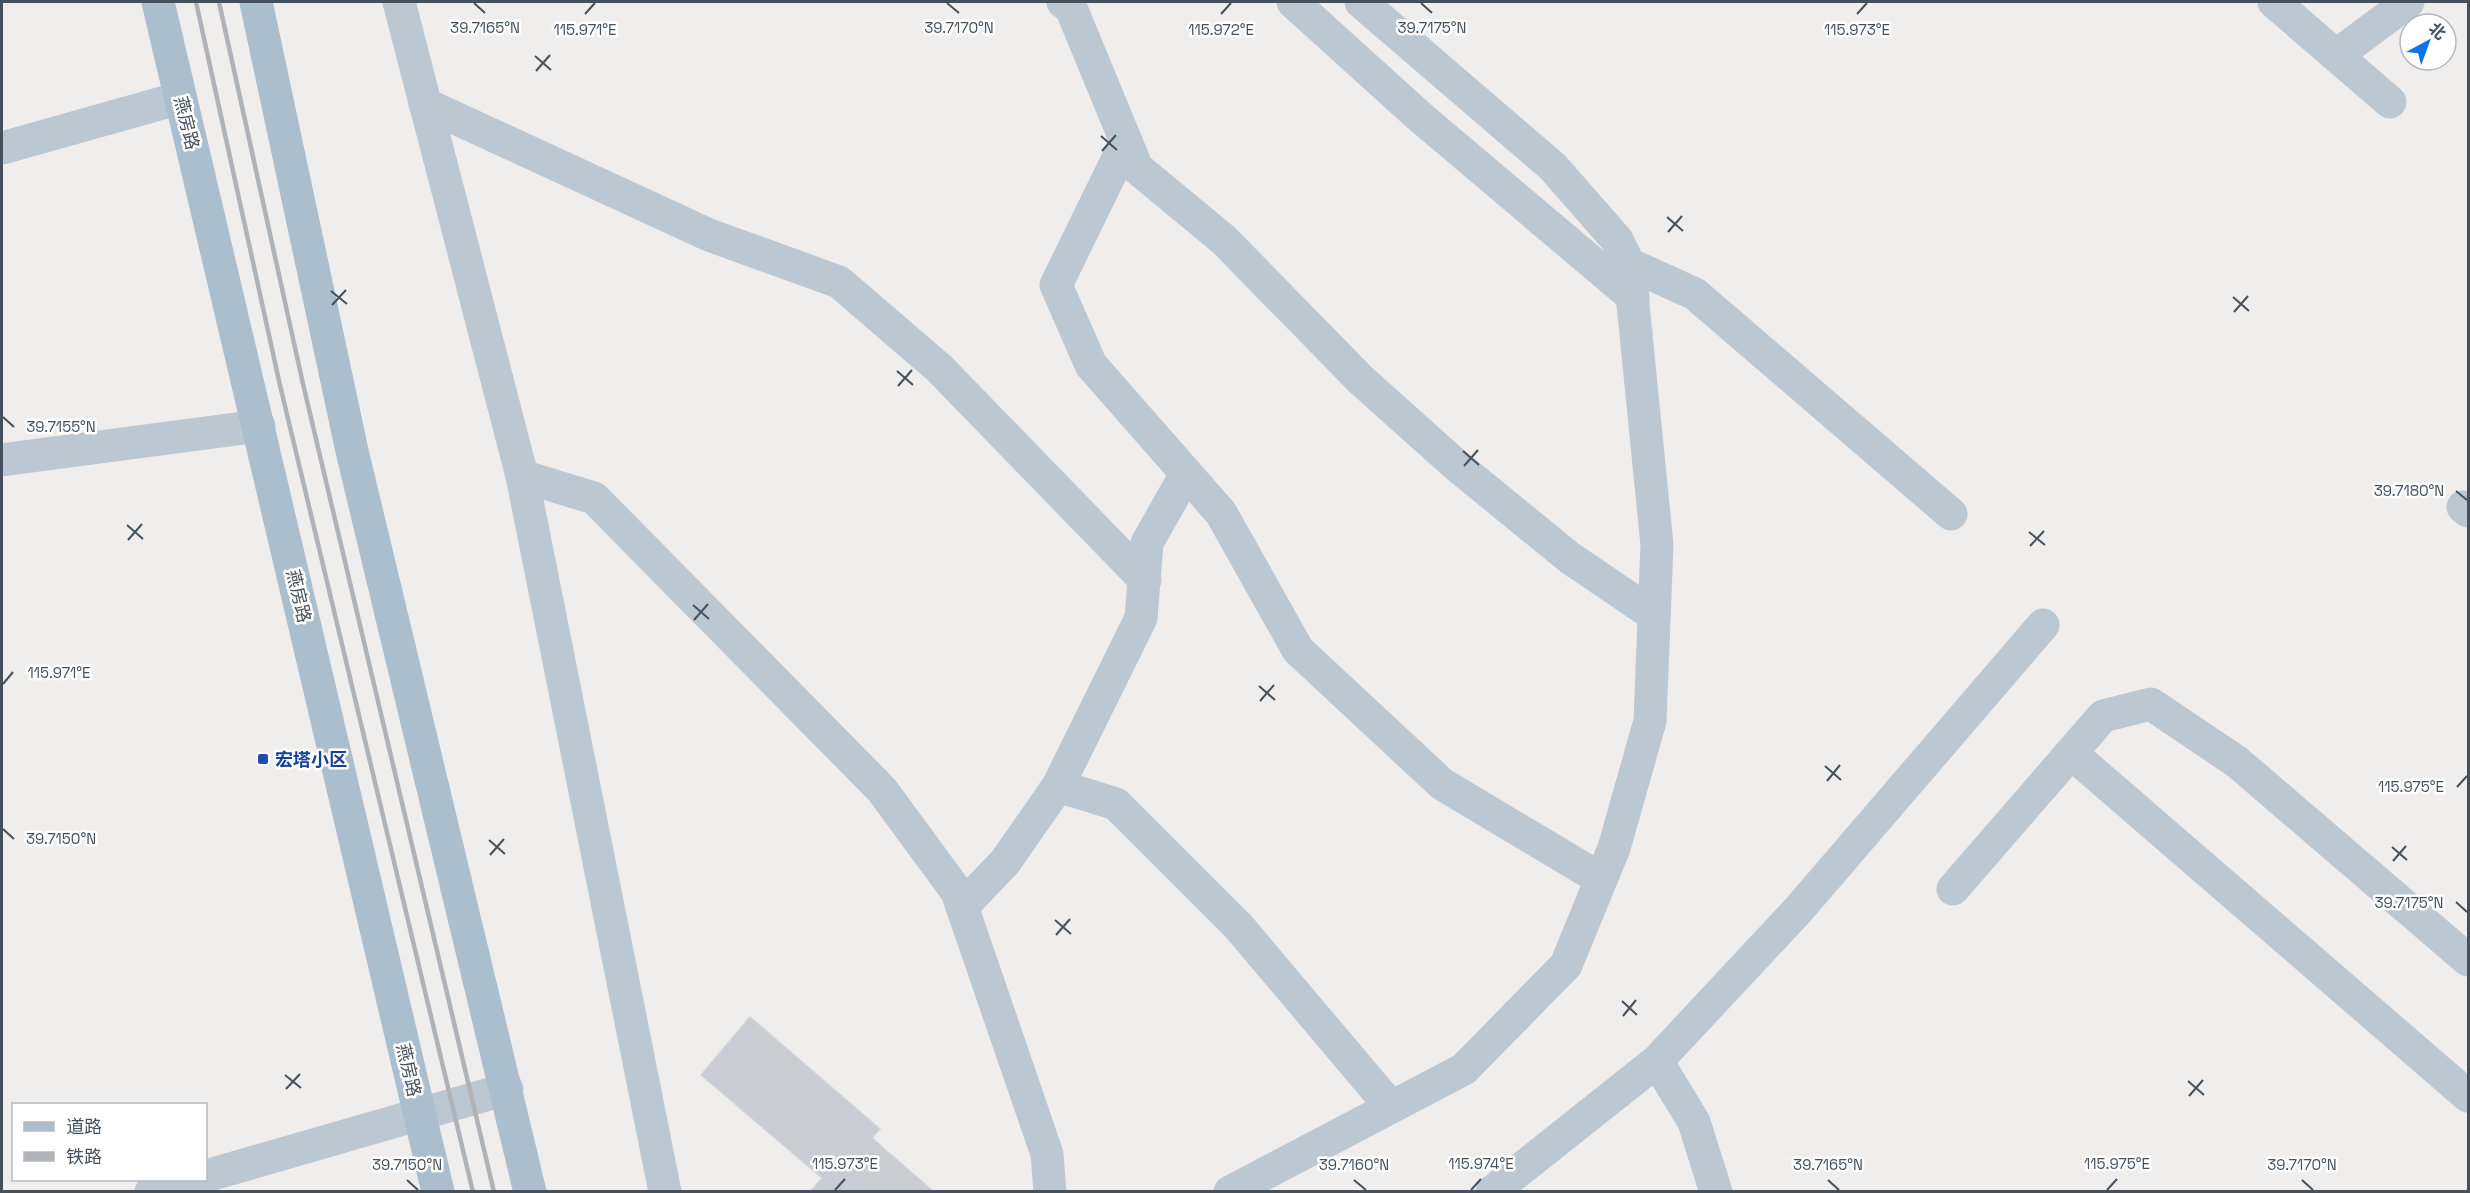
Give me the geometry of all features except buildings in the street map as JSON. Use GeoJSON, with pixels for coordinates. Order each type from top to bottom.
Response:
{"type":"FeatureCollection","features":[{"type":"Feature","properties":{"kind":"main road","name":"燕房路"},"geometry":{"type":"LineString","coordinates":[[158,2],[260,426],[438,1191]]}},
{"type":"Feature","properties":{"kind":"main road"},"geometry":{"type":"LineString","coordinates":[[256,2],[352,451],[530,1191]]}},
{"type":"Feature","properties":{"kind":"street"},"geometry":{"type":"LineString","coordinates":[[399,2],[522,476],[665,1191]]}},
{"type":"Feature","properties":{"kind":"street"},"geometry":{"type":"LineString","coordinates":[[1064,2],[1071,8],[1137,168],[1224,240],[1361,380],[1456,465],[1570,558],[1654,615]]}},
{"type":"Feature","properties":{"kind":"street"},"geometry":{"type":"LineString","coordinates":[[1293,2],[1419,116],[1633,297]]}},
{"type":"Feature","properties":{"kind":"street"},"geometry":{"type":"LineString","coordinates":[[1230,1191],[1464,1069],[1566,965],[1614,848],[1650,721],[1657,545],[1629,264],[1617,240],[1553,167],[1361,2]]}},
{"type":"Feature","properties":{"kind":"street"},"geometry":{"type":"LineString","coordinates":[[2274,2],[2390,102]]}},
{"type":"Feature","properties":{"kind":"street"},"geometry":{"type":"LineString","coordinates":[[2337,55],[2408,2]]}},
{"type":"Feature","properties":{"kind":"street"},"geometry":{"type":"LineString","coordinates":[[2,148],[180,98]]}},
{"type":"Feature","properties":{"kind":"street"},"geometry":{"type":"LineString","coordinates":[[425,104],[709,235],[839,282],[939,368],[1145,580]]}},
{"type":"Feature","properties":{"kind":"street"},"geometry":{"type":"LineString","coordinates":[[1126,142],[1056,285],[1091,365],[1221,513],[1298,650],[1442,784],[1601,879]]}},
{"type":"Feature","properties":{"kind":"street"},"geometry":{"type":"LineString","coordinates":[[1629,264],[1695,294],[1951,514]]}},
{"type":"Feature","properties":{"kind":"street"},"geometry":{"type":"LineString","coordinates":[[2,460],[260,426]]}},
{"type":"Feature","properties":{"kind":"street"},"geometry":{"type":"LineString","coordinates":[[962,907],[1005,862],[1058,786],[1142,618],[1147,543],[1186,474]]}},
{"type":"Feature","properties":{"kind":"street"},"geometry":{"type":"LineString","coordinates":[[522,476],[594,498],[882,790],[957,892],[1047,1154],[1050,1191]]}},
{"type":"Feature","properties":{"kind":"street"},"geometry":{"type":"LineString","coordinates":[[1492,1191],[1657,1061],[1799,909],[2043,625]]}},
{"type":"Feature","properties":{"kind":"street"},"geometry":{"type":"LineString","coordinates":[[1953,889],[2103,717],[2151,704],[2237,762],[2469,960]]}},
{"type":"Feature","properties":{"kind":"street"},"geometry":{"type":"LineString","coordinates":[[2071,753],[2469,1096]]}},
{"type":"Feature","properties":{"kind":"street"},"geometry":{"type":"LineString","coordinates":[[1058,786],[1116,804],[1239,927],[1391,1107]]}},
{"type":"Feature","properties":{"kind":"street"},"geometry":{"type":"LineString","coordinates":[[1657,1061],[1694,1122],[1716,1191]]}},
{"type":"Feature","properties":{"kind":"street"},"geometry":{"type":"LineString","coordinates":[[207,1176],[507,1089]]}},
{"type":"Feature","properties":{"kind":"street"},"geometry":{"type":"LineString","coordinates":[[151,1191],[186,1181]]}},
{"type":"Feature","properties":{"kind":"railway"},"geometry":{"type":"LineString","coordinates":[[196,2],[279,381],[473,1192]]}},
{"type":"Feature","properties":{"kind":"railway"},"geometry":{"type":"LineString","coordinates":[[219,2],[303,384],[494,1192]]}},
{"type":"Feature","properties":{"kind":"place","name":"宏塔小区"},"geometry":{"type":"Point","coordinates":[263,759]}}]}
